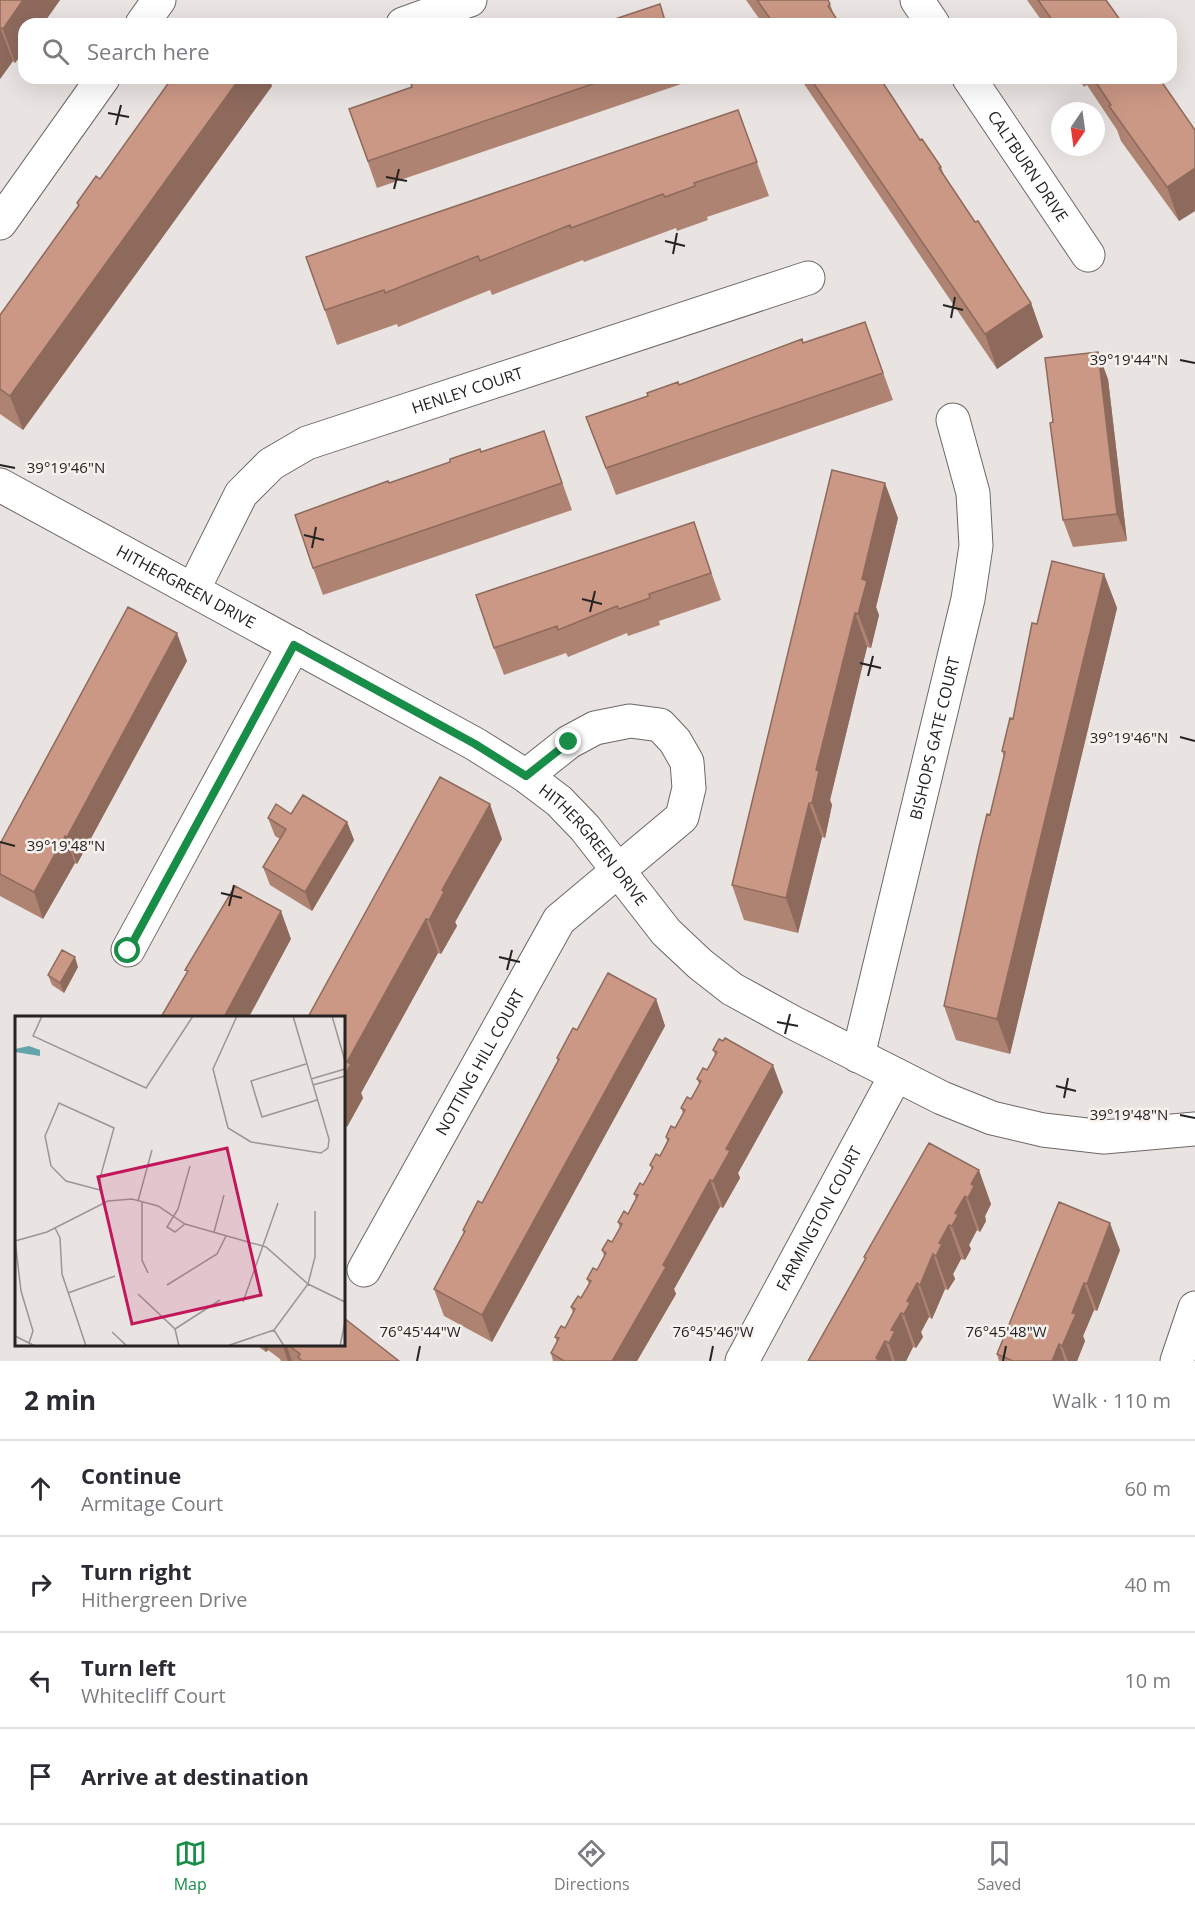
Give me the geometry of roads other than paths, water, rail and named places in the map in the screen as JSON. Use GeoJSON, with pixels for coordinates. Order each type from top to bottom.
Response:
{"type":"FeatureCollection","features":[{"type":"Feature","properties":{"kind":"street"},"geometry":{"type":"LineString","coordinates":[[146,18],[159,0]]}},
{"type":"Feature","properties":{"kind":"street"},"geometry":{"type":"LineString","coordinates":[[420,18],[470,0]]}},
{"type":"Feature","properties":{"kind":"street"},"geometry":{"type":"LineString","coordinates":[[917,0],[929,18]]}},
{"type":"Feature","properties":{"kind":"street"},"geometry":{"type":"LineString","coordinates":[[0,223],[99,84]]}},
{"type":"Feature","properties":{"kind":"street","name":"CALTBURN DRIVE"},"geometry":{"type":"LineString","coordinates":[[973,84],[1088,255]]}},
{"type":"Feature","properties":{"kind":"street","name":"HENLEY COURT"},"geometry":{"type":"LineString","coordinates":[[193,590],[241,494],[272,464],[308,443],[808,278]]}},
{"type":"Feature","properties":{"kind":"street","name":"BISHOPS GATE COURT"},"geometry":{"type":"LineString","coordinates":[[858,1056],[968,599],[975,556],[973,494],[953,420]]}},
{"type":"Feature","properties":{"kind":"street","name":"HITHERGREEN DRIVE"},"geometry":{"type":"LineString","coordinates":[[0,485],[475,744],[526,776],[559,801],[585,828],[666,932],[732,989],[942,1098],[992,1118],[1043,1130],[1104,1137],[1195,1129]]}},
{"type":"Feature","properties":{"kind":"street"},"geometry":{"type":"LineString","coordinates":[[128,951],[294,645]]}},
{"type":"Feature","properties":{"kind":"street","name":"NOTTING HILL COURT"},"geometry":{"type":"LineString","coordinates":[[364,1270],[559,920],[682,817],[689,788],[687,762],[675,741],[660,725],[630,721],[595,728],[569,742],[526,776]]}},
{"type":"Feature","properties":{"kind":"street","name":"FARMINGTON COURT"},"geometry":{"type":"LineString","coordinates":[[741,1361],[896,1075]]}},
{"type":"Feature","properties":{"kind":"street"},"geometry":{"type":"LineString","coordinates":[[1177,1361],[1195,1308]]}}]}
